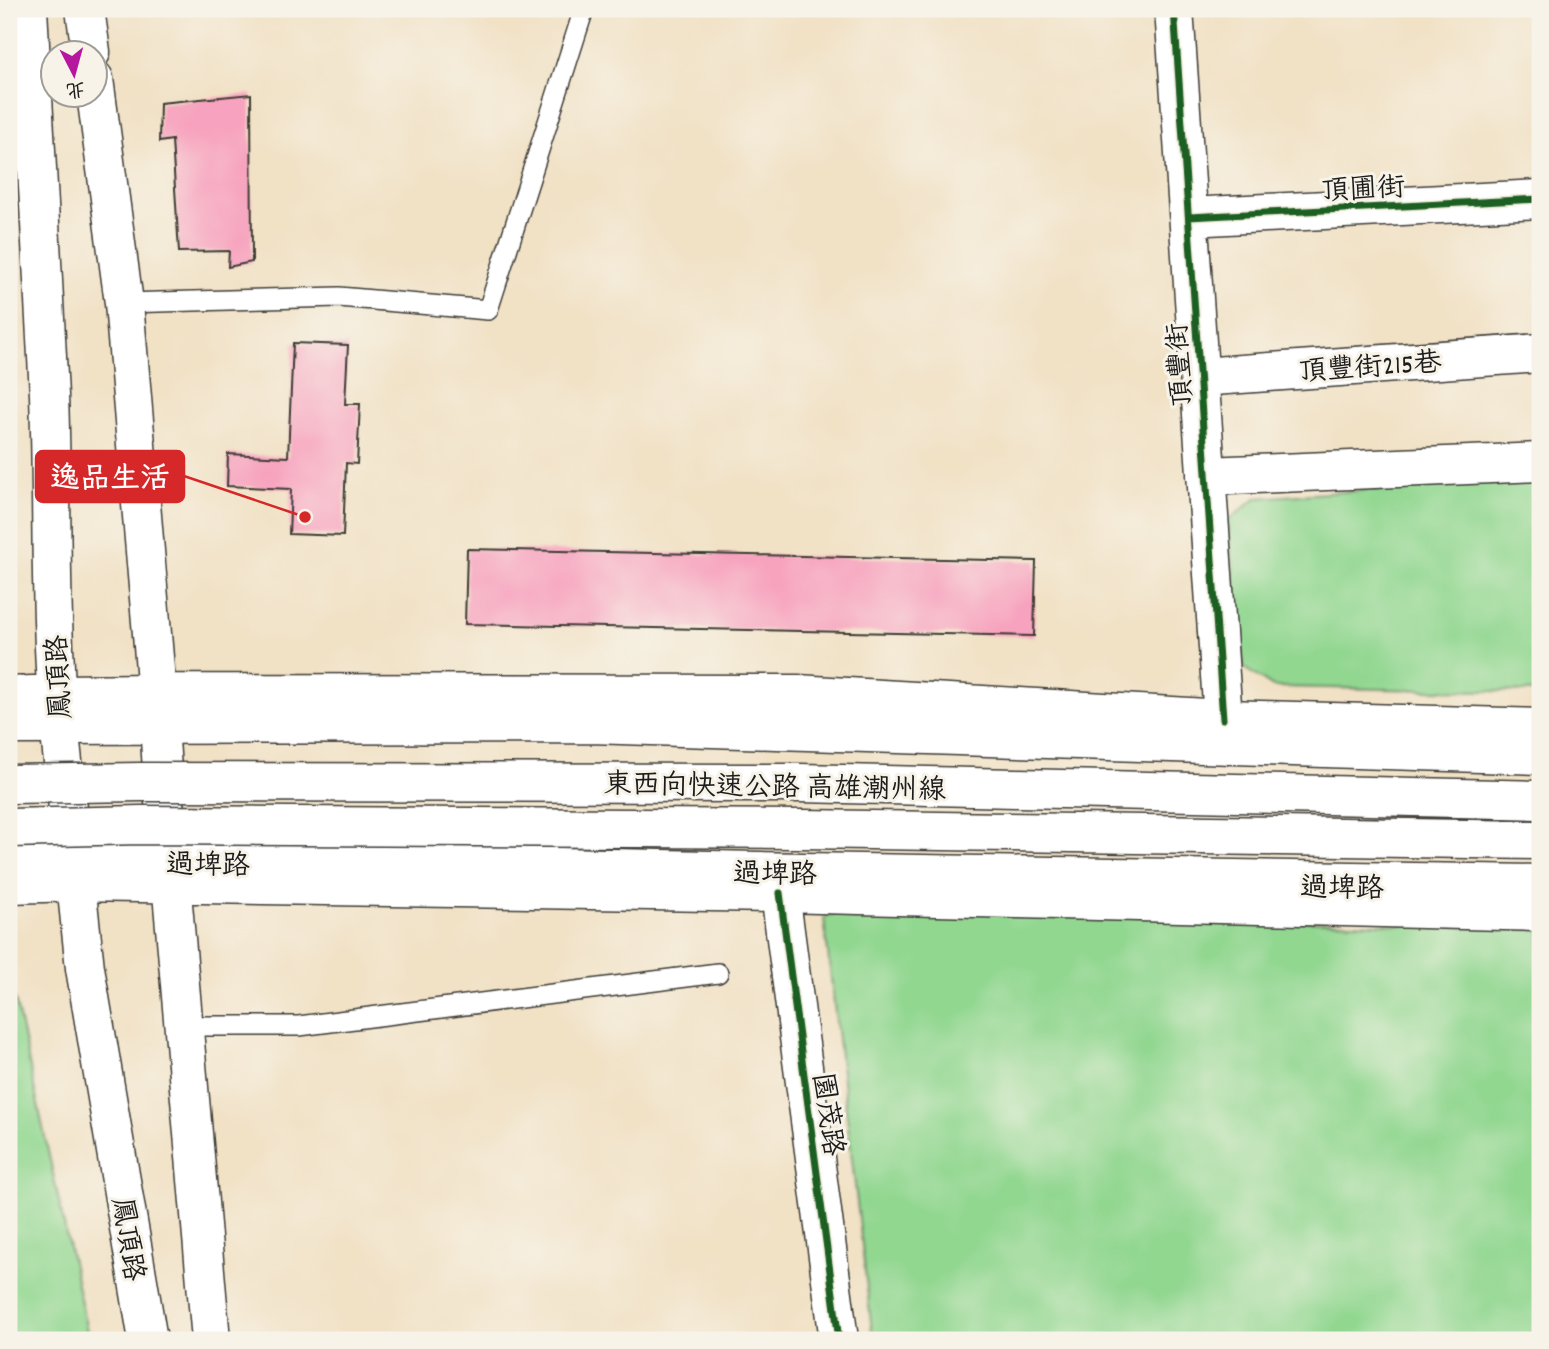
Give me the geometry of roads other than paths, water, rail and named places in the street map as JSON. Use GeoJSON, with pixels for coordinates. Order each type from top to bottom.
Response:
{"type":"FeatureCollection","features":[{"type":"Feature","properties":{"kind":"main road","name":"鳳頂路"},"geometry":{"type":"LineString","coordinates":[[28,9],[49,396],[58,709],[85,968],[148,1340]]}},
{"type":"Feature","properties":{"kind":"main road"},"geometry":{"type":"LineString","coordinates":[[85,9],[89,38]]}},
{"type":"Feature","properties":{"kind":"main road","name":"頂豐街"},"geometry":{"type":"LineString","coordinates":[[1174,9],[1223,719]]}},
{"type":"Feature","properties":{"kind":"main road"},"geometry":{"type":"LineString","coordinates":[[98,108],[124,303],[211,1340]]}},
{"type":"Feature","properties":{"kind":"main road","name":"頂圃街"},"geometry":{"type":"LineString","coordinates":[[1188,217],[1540,199]]}},
{"type":"Feature","properties":{"kind":"main road","name":"頂豐街215巷"},"geometry":{"type":"LineString","coordinates":[[1199,377],[1540,353]]}},
{"type":"Feature","properties":{"kind":"main road"},"geometry":{"type":"LineString","coordinates":[[1206,477],[1540,462]]}},
{"type":"Feature","properties":{"kind":"main road"},"geometry":{"type":"LineString","coordinates":[[9,696],[58,709],[797,694],[1223,719],[1540,728]]}},
{"type":"Feature","properties":{"kind":"main road"},"geometry":{"type":"LineString","coordinates":[[157,708],[1540,755]]}},
{"type":"Feature","properties":{"kind":"main road"},"geometry":{"type":"LineString","coordinates":[[9,725],[58,709]]}},
{"type":"Feature","properties":{"kind":"main road","name":"東西向快速公路 高雄潮州線"},"geometry":{"type":"LineString","coordinates":[[9,784],[800,783],[1540,800]]}},
{"type":"Feature","properties":{"kind":"main road","name":"東西向快速公路 高雄潮州線"},"geometry":{"type":"LineString","coordinates":[[9,828],[155,825],[802,829],[1540,840]]}},
{"type":"Feature","properties":{"kind":"main road"},"geometry":{"type":"LineString","coordinates":[[9,860],[75,871],[608,868],[1540,884]]}},
{"type":"Feature","properties":{"kind":"main road"},"geometry":{"type":"LineString","coordinates":[[9,884],[75,871]]}},
{"type":"Feature","properties":{"kind":"main road","name":"過埤路"},"geometry":{"type":"LineString","coordinates":[[171,872],[780,893],[1540,912]]}},
{"type":"Feature","properties":{"kind":"main road","name":"園茂路"},"geometry":{"type":"LineString","coordinates":[[780,893],[839,1340]]}},
{"type":"Feature","properties":{"kind":"lane"},"geometry":{"type":"LineString","coordinates":[[124,303],[339,297],[488,310],[584,9]]}},
{"type":"Feature","properties":{"kind":"lane"},"geometry":{"type":"LineString","coordinates":[[184,1026],[299,1026],[718,973]]}},
{"type":"Feature","properties":{"kind":"place","name":"逸品生活"},"geometry":{"type":"Point","coordinates":[305,517]}}]}
